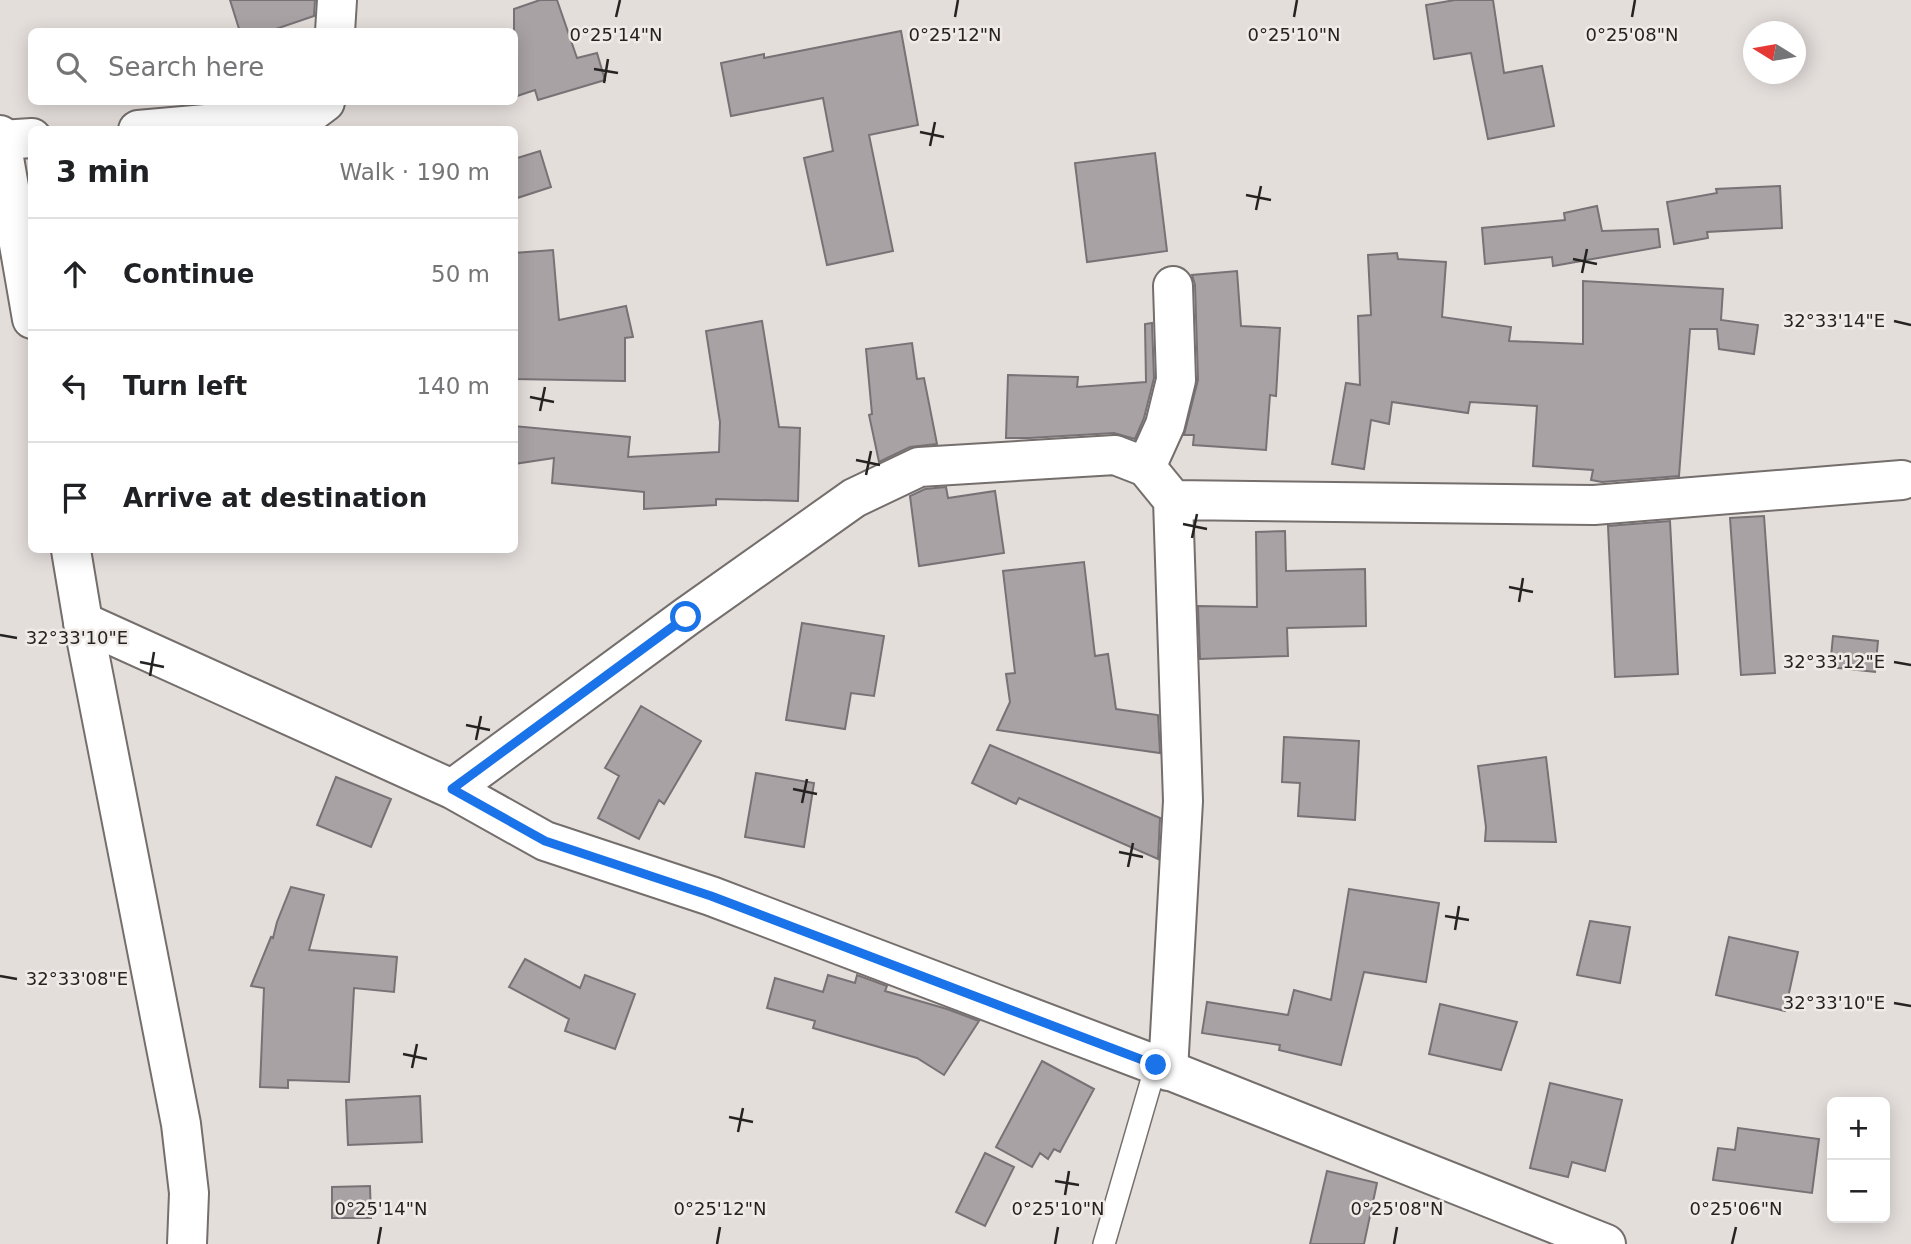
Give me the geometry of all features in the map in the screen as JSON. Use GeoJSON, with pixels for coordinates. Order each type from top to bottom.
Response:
{"type":"FeatureCollection","features":[{"type":"Feature","properties":{"kind":"street"},"geometry":{"type":"LineString","coordinates":[[335,28],[337,0]]}},
{"type":"Feature","properties":{"kind":"street"},"geometry":{"type":"LineString","coordinates":[[184,126],[302,114],[321,105]]}},
{"type":"Feature","properties":{"kind":"street"},"geometry":{"type":"LineString","coordinates":[[11,138],[28,285]]}},
{"type":"Feature","properties":{"kind":"street"},"geometry":{"type":"LineString","coordinates":[[1146,467],[1165,425],[1176,380],[1173,285]]}},
{"type":"Feature","properties":{"kind":"street"},"geometry":{"type":"LineString","coordinates":[[452,789],[686,617],[854,498],[919,467],[1115,455],[1146,467],[1173,500],[1183,801],[1162,1068]]}},
{"type":"Feature","properties":{"kind":"street"},"geometry":{"type":"LineString","coordinates":[[1173,500],[1594,505],[1902,480]]}},
{"type":"Feature","properties":{"kind":"street"},"geometry":{"type":"LineString","coordinates":[[72,553],[181,1124],[189,1194],[187,1244]]}},
{"type":"Feature","properties":{"kind":"street"},"geometry":{"type":"LineString","coordinates":[[83,622],[452,789],[545,841],[711,896],[1162,1068],[1606,1244]]}},
{"type":"Feature","properties":{"kind":"lane"},"geometry":{"type":"LineString","coordinates":[[1104,1244],[1162,1068]]}},
{"type":"Feature","properties":{"kind":"building"},"geometry":{"type":"Polygon","coordinates":[[[230,0],[315,0],[314,16],[279,28],[239,28],[230,0]]]}},
{"type":"Feature","properties":{"kind":"building"},"geometry":{"type":"Polygon","coordinates":[[[540,0],[557,0],[577,58],[597,53],[605,80],[538,100],[535,90],[518,96],[518,28],[514,28],[514,9],[540,0]]]}},
{"type":"Feature","properties":{"kind":"building"},"geometry":{"type":"Polygon","coordinates":[[[1455,0],[1493,0],[1504,73],[1542,66],[1554,126],[1488,139],[1471,53],[1434,59],[1426,5],[1455,0]]]}},
{"type":"Feature","properties":{"kind":"building"},"geometry":{"type":"Polygon","coordinates":[[[901,31],[918,125],[869,135],[893,251],[827,265],[804,158],[833,151],[823,98],[731,116],[721,63],[764,54],[764,58],[901,31]]]}},
{"type":"Feature","properties":{"kind":"building"},"geometry":{"type":"Polygon","coordinates":[[[540,151],[551,187],[518,198],[518,158],[540,151]]]}},
{"type":"Feature","properties":{"kind":"building"},"geometry":{"type":"Polygon","coordinates":[[[1155,153],[1167,251],[1087,262],[1075,163],[1155,153]]]}},
{"type":"Feature","properties":{"kind":"building"},"geometry":{"type":"Polygon","coordinates":[[[1780,186],[1782,228],[1707,232],[1708,238],[1674,244],[1667,202],[1717,193],[1716,189],[1780,186]]]}},
{"type":"Feature","properties":{"kind":"building"},"geometry":{"type":"Polygon","coordinates":[[[1597,206],[1602,231],[1658,229],[1660,247],[1553,266],[1552,257],[1485,264],[1482,228],[1565,220],[1564,213],[1597,206]]]}},
{"type":"Feature","properties":{"kind":"building"},"geometry":{"type":"Polygon","coordinates":[[[553,250],[559,320],[626,306],[633,337],[625,338],[625,381],[518,379],[518,253],[553,250]]]}},
{"type":"Feature","properties":{"kind":"building"},"geometry":{"type":"Polygon","coordinates":[[[1397,253],[1398,259],[1446,262],[1442,317],[1511,327],[1509,341],[1583,344],[1583,281],[1723,289],[1721,320],[1758,325],[1754,354],[1719,349],[1717,329],[1690,329],[1679,476],[1602,482],[1591,480],[1593,470],[1533,466],[1537,406],[1470,402],[1468,413],[1392,402],[1389,424],[1371,420],[1364,469],[1332,464],[1346,383],[1360,385],[1358,316],[1371,315],[1368,255],[1397,253]]]}},
{"type":"Feature","properties":{"kind":"building"},"geometry":{"type":"Polygon","coordinates":[[[1237,271],[1241,326],[1280,328],[1276,396],[1270,395],[1266,450],[1193,445],[1194,435],[1184,435],[1198,380],[1195,285],[1192,275],[1237,271]]]}},
{"type":"Feature","properties":{"kind":"building"},"geometry":{"type":"Polygon","coordinates":[[[762,321],[779,427],[800,428],[798,501],[716,499],[716,505],[644,509],[644,492],[552,483],[554,458],[518,463],[518,426],[630,437],[628,457],[719,452],[720,422],[706,331],[762,321]]]}},
{"type":"Feature","properties":{"kind":"building"},"geometry":{"type":"Polygon","coordinates":[[[1152,323],[1154,378],[1144,418],[1135,439],[1114,433],[1006,438],[1008,375],[1078,377],[1077,387],[1146,382],[1145,324],[1152,323]]]}},
{"type":"Feature","properties":{"kind":"building"},"geometry":{"type":"Polygon","coordinates":[[[912,343],[917,379],[924,378],[937,444],[910,447],[879,462],[869,415],[872,414],[866,349],[912,343]]]}},
{"type":"Feature","properties":{"kind":"building"},"geometry":{"type":"Polygon","coordinates":[[[946,487],[948,498],[995,491],[1004,553],[919,566],[910,496],[925,489],[946,487]]]}},
{"type":"Feature","properties":{"kind":"building"},"geometry":{"type":"Polygon","coordinates":[[[1764,516],[1775,673],[1741,675],[1730,518],[1764,516]]]}},
{"type":"Feature","properties":{"kind":"building"},"geometry":{"type":"Polygon","coordinates":[[[1670,521],[1678,674],[1615,677],[1608,526],[1670,521]]]}},
{"type":"Feature","properties":{"kind":"building"},"geometry":{"type":"Polygon","coordinates":[[[1285,531],[1286,571],[1365,569],[1366,626],[1287,628],[1288,656],[1200,659],[1198,606],[1257,607],[1256,532],[1285,531]]]}},
{"type":"Feature","properties":{"kind":"building"},"geometry":{"type":"Polygon","coordinates":[[[1084,562],[1095,656],[1108,654],[1116,709],[1158,715],[1160,753],[997,730],[1010,702],[1006,674],[1015,673],[1003,571],[1084,562]]]}},
{"type":"Feature","properties":{"kind":"building"},"geometry":{"type":"Polygon","coordinates":[[[802,623],[884,636],[874,696],[851,693],[845,729],[786,720],[802,623]]]}},
{"type":"Feature","properties":{"kind":"building"},"geometry":{"type":"Polygon","coordinates":[[[1833,636],[1878,641],[1875,672],[1830,667],[1833,636]]]}},
{"type":"Feature","properties":{"kind":"building"},"geometry":{"type":"Polygon","coordinates":[[[641,706],[701,741],[664,804],[659,800],[639,839],[598,818],[619,776],[605,768],[641,706]]]}},
{"type":"Feature","properties":{"kind":"building"},"geometry":{"type":"Polygon","coordinates":[[[1284,737],[1359,741],[1355,820],[1298,816],[1300,783],[1282,782],[1284,737]]]}},
{"type":"Feature","properties":{"kind":"building"},"geometry":{"type":"Polygon","coordinates":[[[990,745],[1160,818],[1158,859],[1019,798],[1016,804],[972,783],[990,745]]]}},
{"type":"Feature","properties":{"kind":"building"},"geometry":{"type":"Polygon","coordinates":[[[1546,757],[1556,842],[1485,841],[1486,827],[1478,766],[1546,757]]]}},
{"type":"Feature","properties":{"kind":"building"},"geometry":{"type":"Polygon","coordinates":[[[756,773],[814,783],[804,847],[745,837],[756,773]]]}},
{"type":"Feature","properties":{"kind":"building"},"geometry":{"type":"Polygon","coordinates":[[[336,777],[391,799],[371,847],[317,825],[336,777]]]}},
{"type":"Feature","properties":{"kind":"building"},"geometry":{"type":"Polygon","coordinates":[[[291,887],[324,895],[309,950],[397,957],[394,992],[354,988],[349,1082],[288,1080],[288,1088],[260,1087],[264,988],[251,986],[271,937],[273,938],[291,887]]]}},
{"type":"Feature","properties":{"kind":"building"},"geometry":{"type":"Polygon","coordinates":[[[1349,889],[1439,903],[1426,982],[1364,972],[1341,1065],[1279,1050],[1280,1045],[1202,1033],[1207,1002],[1288,1015],[1294,990],[1331,1000],[1349,889]]]}},
{"type":"Feature","properties":{"kind":"building"},"geometry":{"type":"Polygon","coordinates":[[[1590,921],[1630,927],[1620,983],[1577,975],[1590,921]]]}},
{"type":"Feature","properties":{"kind":"building"},"geometry":{"type":"Polygon","coordinates":[[[1729,937],[1798,952],[1785,1011],[1716,995],[1729,937]]]}},
{"type":"Feature","properties":{"kind":"building"},"geometry":{"type":"Polygon","coordinates":[[[525,959],[580,988],[585,975],[635,994],[615,1049],[565,1031],[569,1019],[509,987],[525,959]]]}},
{"type":"Feature","properties":{"kind":"building"},"geometry":{"type":"Polygon","coordinates":[[[828,975],[855,983],[857,975],[887,986],[885,991],[979,1021],[944,1075],[917,1058],[813,1028],[815,1021],[767,1008],[775,978],[823,992],[828,975]]]}},
{"type":"Feature","properties":{"kind":"building"},"geometry":{"type":"Polygon","coordinates":[[[1440,1004],[1517,1022],[1501,1070],[1429,1054],[1440,1004]]]}},
{"type":"Feature","properties":{"kind":"building"},"geometry":{"type":"Polygon","coordinates":[[[1042,1061],[1094,1089],[1060,1152],[1054,1149],[1048,1159],[1040,1153],[1032,1167],[996,1147],[1042,1061]]]}},
{"type":"Feature","properties":{"kind":"building"},"geometry":{"type":"Polygon","coordinates":[[[1550,1083],[1622,1100],[1605,1171],[1572,1162],[1568,1177],[1530,1168],[1550,1083]]]}},
{"type":"Feature","properties":{"kind":"building"},"geometry":{"type":"Polygon","coordinates":[[[420,1096],[422,1142],[348,1145],[346,1100],[420,1096]]]}},
{"type":"Feature","properties":{"kind":"building"},"geometry":{"type":"Polygon","coordinates":[[[1738,1128],[1819,1139],[1812,1193],[1713,1180],[1718,1148],[1735,1150],[1738,1128]]]}},
{"type":"Feature","properties":{"kind":"building"},"geometry":{"type":"Polygon","coordinates":[[[985,1153],[1014,1167],[985,1226],[956,1212],[985,1153]]]}},
{"type":"Feature","properties":{"kind":"building"},"geometry":{"type":"Polygon","coordinates":[[[1327,1171],[1377,1183],[1364,1244],[1310,1244],[1327,1171]]]}},
{"type":"Feature","properties":{"kind":"building"},"geometry":{"type":"Polygon","coordinates":[[[370,1186],[371,1218],[332,1218],[332,1187],[370,1186]]]}},
{"type":"Feature","properties":{"kind":"route"},"geometry":{"type":"LineString","coordinates":[[686,617],[452,789],[545,841],[711,896],[1156,1065]]}}]}
